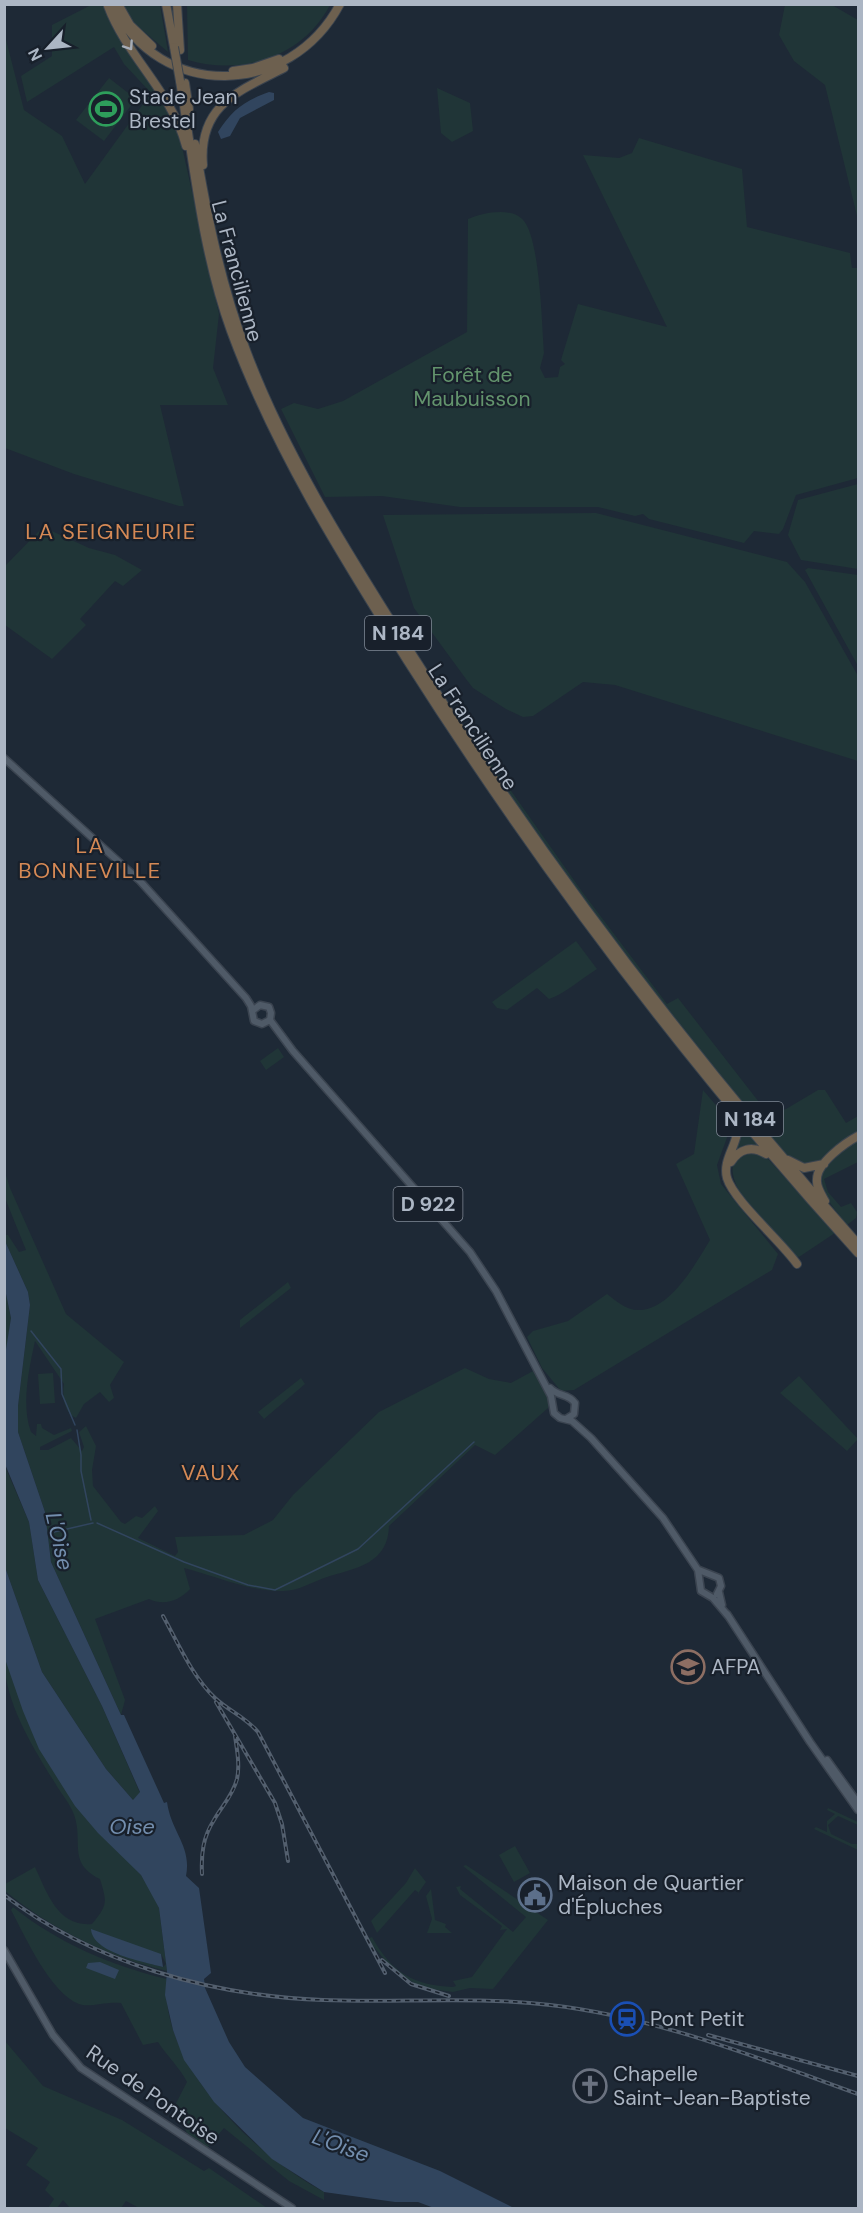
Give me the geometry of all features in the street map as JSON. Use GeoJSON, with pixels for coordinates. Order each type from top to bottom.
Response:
{"type":"FeatureCollection","features":[{"type":"Feature","properties":{"kind":"highway"},"geometry":{"type":"LineString","coordinates":[[107,4],[126,41],[170,105],[194,168]]}},
{"type":"Feature","properties":{"kind":"highway"},"geometry":{"type":"LineString","coordinates":[[112,4],[131,34],[157,57],[193,73],[228,77],[264,71],[293,57],[320,34],[342,4]]}},
{"type":"Feature","properties":{"kind":"highway"},"geometry":{"type":"LineString","coordinates":[[118,4],[137,33],[161,53],[196,68],[231,72],[260,66],[289,54],[316,31],[335,4]]}},
{"type":"Feature","properties":{"kind":"highway","name":"La Francilienne"},"geometry":{"type":"LineString","coordinates":[[165,4],[176,46],[208,251],[234,338],[268,420],[322,518],[380,616],[506,811],[604,947],[724,1099],[789,1177],[858,1253]]}},
{"type":"Feature","properties":{"kind":"highway","name":"La Francilienne"},"geometry":{"type":"LineString","coordinates":[[176,46],[177,4]]}},
{"type":"Feature","properties":{"kind":"highway"},"geometry":{"type":"LineString","coordinates":[[205,196],[203,143],[216,112],[236,92],[284,68],[304,54],[328,29],[342,4]]}},
{"type":"Feature","properties":{"kind":"highway","name":"La Francilienne"},"geometry":{"type":"LineString","coordinates":[[182,82],[213,242],[231,309],[264,395],[302,470],[372,590],[483,765],[580,903],[690,1046],[858,1244]]}},
{"type":"Feature","properties":{"kind":"highway"},"geometry":{"type":"LineString","coordinates":[[724,1099],[738,1129],[726,1171],[734,1190],[797,1264]]}},
{"type":"Feature","properties":{"kind":"highway"},"geometry":{"type":"LineString","coordinates":[[838,1221],[817,1184],[818,1172],[825,1163],[858,1136]]}},
{"type":"Feature","properties":{"kind":"highway"},"geometry":{"type":"LineString","coordinates":[[734,1190],[729,1166],[738,1153],[746,1149],[764,1152],[789,1177]]}},
{"type":"Feature","properties":{"kind":"highway"},"geometry":{"type":"LineString","coordinates":[[777,1151],[801,1167],[812,1168],[825,1163]]}},
{"type":"Feature","properties":{"kind":"main road"},"geometry":{"type":"LineString","coordinates":[[4,756],[157,898],[255,1008],[254,1020],[267,1022],[271,1013],[268,1007],[255,1008]]}},
{"type":"Feature","properties":{"kind":"main road","name":"D 922"},"geometry":{"type":"LineString","coordinates":[[267,1022],[470,1252],[496,1292],[554,1403]]}},
{"type":"Feature","properties":{"kind":"main road","name":"D 922"},"geometry":{"type":"LineString","coordinates":[[538,1373],[555,1394],[562,1396]]}},
{"type":"Feature","properties":{"kind":"main road"},"geometry":{"type":"LineString","coordinates":[[591,1438],[574,1413],[573,1401],[562,1396],[554,1403],[556,1415],[573,1422],[591,1438],[663,1518],[698,1570],[701,1590],[711,1596],[729,1617]]}},
{"type":"Feature","properties":{"kind":"main road"},"geometry":{"type":"LineString","coordinates":[[566,1419],[574,1413]]}},
{"type":"Feature","properties":{"kind":"main road"},"geometry":{"type":"LineString","coordinates":[[698,1570],[715,1575],[720,1579],[722,1586],[719,1592],[720,1600],[729,1617],[858,1810]]}},
{"type":"Feature","properties":{"kind":"main road"},"geometry":{"type":"LineString","coordinates":[[701,1579],[707,1574]]}},
{"type":"Feature","properties":{"kind":"main road"},"geometry":{"type":"LineString","coordinates":[[711,1596],[719,1592]]}},
{"type":"Feature","properties":{"kind":"main road"},"geometry":{"type":"LineString","coordinates":[[801,1726],[858,1803]]}},
{"type":"Feature","properties":{"kind":"main road","name":"Rue de Pontoise"},"geometry":{"type":"LineString","coordinates":[[4,1950],[53,2035],[81,2068],[292,2208]]}},
{"type":"Feature","properties":{"kind":"green space"},"geometry":{"type":"Polygon","coordinates":[[[91,5],[104,5],[115,32],[159,92],[179,133],[219,314],[213,368],[228,405],[160,405],[184,506],[74,474],[5,448],[4,32],[24,110],[62,136],[85,184],[151,93],[124,64],[114,47],[27,102],[21,76],[52,56],[52,25],[91,5]]]}},
{"type":"Feature","properties":{"kind":"green space"},"geometry":{"type":"Polygon","coordinates":[[[123,5],[160,5],[168,52],[135,24],[123,5]]]}},
{"type":"Feature","properties":{"kind":"green space"},"geometry":{"type":"Polygon","coordinates":[[[187,5],[330,5],[304,38],[287,49],[269,58],[229,65],[188,60],[187,5]]]}},
{"type":"Feature","properties":{"kind":"green space"},"geometry":{"type":"Polygon","coordinates":[[[785,5],[832,5],[858,20],[858,220],[825,85],[794,61],[779,35],[785,5]]]}},
{"type":"Feature","properties":{"kind":"green space","name":"Stade Jean Brestel"},"geometry":{"type":"Polygon","coordinates":[[[109,78],[136,99],[104,141],[76,120],[109,78]]]}},
{"type":"Feature","properties":{"kind":"green space"},"geometry":{"type":"Polygon","coordinates":[[[437,88],[470,103],[473,131],[452,142],[441,133],[437,88]]]}},
{"type":"Feature","properties":{"kind":"green space","name":"Forêt de Maubuisson"},"geometry":{"type":"Polygon","coordinates":[[[639,138],[742,169],[747,227],[850,253],[852,268],[858,268],[858,478],[796,495],[779,534],[754,531],[744,543],[649,519],[643,514],[635,516],[598,507],[460,507],[382,496],[325,497],[281,409],[294,403],[318,409],[343,401],[467,332],[468,219],[489,213],[505,212],[519,216],[529,231],[537,264],[544,353],[540,368],[545,378],[558,377],[560,367],[565,364],[561,360],[578,304],[667,327],[583,155],[619,158],[632,153],[639,138]]]}},
{"type":"Feature","properties":{"kind":"green space"},"geometry":{"type":"Polygon","coordinates":[[[858,484],[858,569],[801,560],[788,535],[798,500],[858,484]]]}},
{"type":"Feature","properties":{"kind":"green space"},"geometry":{"type":"Polygon","coordinates":[[[596,513],[787,562],[805,582],[858,676],[858,761],[615,685],[583,682],[533,716],[523,717],[506,709],[473,688],[414,608],[383,515],[596,513]]]}},
{"type":"Feature","properties":{"kind":"green space"},"geometry":{"type":"Polygon","coordinates":[[[43,527],[89,548],[115,555],[142,570],[123,586],[115,581],[80,619],[86,625],[52,659],[5,625],[5,566],[43,527]]]}},
{"type":"Feature","properties":{"kind":"green space"},"geometry":{"type":"Polygon","coordinates":[[[808,568],[858,575],[858,666],[805,570],[808,568]]]}},
{"type":"Feature","properties":{"kind":"green space"},"geometry":{"type":"Polygon","coordinates":[[[469,731],[583,893],[667,1004],[678,998],[766,1111],[773,1113],[786,1109],[818,1090],[825,1090],[846,1123],[858,1116],[858,1134],[833,1155],[815,1164],[806,1165],[796,1162],[786,1155],[710,1066],[614,944],[466,733],[469,731]]]}},
{"type":"Feature","properties":{"kind":"green space"},"geometry":{"type":"Polygon","coordinates":[[[576,941],[597,969],[567,990],[549,999],[537,988],[507,1010],[497,1008],[492,1002],[576,941]]]}},
{"type":"Feature","properties":{"kind":"green space"},"geometry":{"type":"Polygon","coordinates":[[[278,1048],[284,1057],[266,1070],[260,1061],[278,1048]]]}},
{"type":"Feature","properties":{"kind":"green space"},"geometry":{"type":"Polygon","coordinates":[[[703,1090],[732,1124],[717,1165],[721,1184],[778,1254],[772,1270],[574,1390],[561,1391],[542,1368],[527,1337],[533,1331],[568,1321],[607,1294],[631,1309],[651,1308],[662,1302],[681,1283],[710,1240],[676,1164],[694,1154],[703,1090]]]}},
{"type":"Feature","properties":{"kind":"green space"},"geometry":{"type":"Polygon","coordinates":[[[740,1123],[761,1147],[734,1155],[740,1123]]]}},
{"type":"Feature","properties":{"kind":"green space"},"geometry":{"type":"Polygon","coordinates":[[[858,1139],[858,1162],[824,1179],[828,1192],[841,1207],[851,1203],[857,1212],[856,1218],[847,1225],[827,1198],[820,1178],[830,1160],[858,1139]]]}},
{"type":"Feature","properties":{"kind":"green space"},"geometry":{"type":"Polygon","coordinates":[[[748,1151],[762,1154],[768,1159],[835,1233],[799,1257],[792,1254],[754,1212],[737,1187],[733,1175],[733,1164],[748,1151]]]}},
{"type":"Feature","properties":{"kind":"green space"},"geometry":{"type":"Polygon","coordinates":[[[4,1169],[10,1188],[66,1314],[124,1362],[110,1385],[114,1398],[109,1402],[100,1392],[84,1404],[76,1418],[72,1416],[65,1404],[64,1384],[35,1341],[26,1399],[31,1432],[36,1436],[37,1424],[41,1424],[42,1428],[54,1435],[71,1428],[72,1431],[40,1447],[40,1450],[48,1450],[71,1438],[82,1451],[84,1447],[79,1432],[86,1426],[96,1446],[92,1470],[93,1486],[125,1524],[136,1516],[142,1518],[155,1506],[158,1511],[138,1538],[175,1556],[178,1552],[175,1537],[244,1535],[273,1520],[293,1495],[379,1412],[465,1368],[489,1379],[511,1383],[533,1371],[549,1398],[548,1408],[495,1455],[475,1445],[389,1526],[383,1549],[377,1556],[359,1567],[289,1591],[259,1589],[184,1568],[190,1589],[181,1597],[166,1602],[149,1599],[95,1619],[125,1700],[121,1715],[51,1562],[45,1512],[18,1432],[18,1406],[30,1305],[28,1292],[5,1241],[5,1235],[8,1235],[19,1252],[26,1250],[5,1198],[4,1169]]]}},
{"type":"Feature","properties":{"kind":"green space"},"geometry":{"type":"Polygon","coordinates":[[[288,1282],[291,1288],[240,1328],[240,1320],[288,1282]]]}},
{"type":"Feature","properties":{"kind":"green space"},"geometry":{"type":"Polygon","coordinates":[[[5,1289],[11,1318],[5,1362],[5,1289]]]}},
{"type":"Feature","properties":{"kind":"green space"},"geometry":{"type":"Polygon","coordinates":[[[53,1373],[55,1403],[40,1404],[38,1374],[53,1373]]]}},
{"type":"Feature","properties":{"kind":"green space"},"geometry":{"type":"Polygon","coordinates":[[[799,1376],[858,1439],[847,1451],[780,1393],[799,1376]]]}},
{"type":"Feature","properties":{"kind":"green space"},"geometry":{"type":"Polygon","coordinates":[[[301,1378],[305,1384],[264,1419],[258,1412],[301,1378]]]}},
{"type":"Feature","properties":{"kind":"green space"},"geometry":{"type":"Polygon","coordinates":[[[4,1464],[29,1522],[38,1580],[102,1706],[140,1793],[133,1800],[106,1769],[42,1672],[5,1567],[4,1464]]]}},
{"type":"Feature","properties":{"kind":"green space"},"geometry":{"type":"Polygon","coordinates":[[[4,1659],[113,1845],[141,1875],[151,1891],[159,1908],[167,1971],[102,1950],[42,1918],[5,1891],[5,1884],[35,1867],[49,1897],[62,1914],[70,1920],[92,1924],[105,1903],[100,1879],[89,1872],[79,1857],[76,1821],[72,1810],[21,1724],[9,1692],[4,1659]],[[114,1953],[163,1967],[166,1964],[161,1954],[114,1953]]]}},
{"type":"Feature","properties":{"kind":"green space"},"geometry":{"type":"Polygon","coordinates":[[[828,1808],[858,1822],[858,1825],[838,1816],[828,1825],[831,1834],[852,1844],[858,1844],[858,1850],[814,1829],[816,1827],[827,1832],[827,1821],[835,1814],[827,1810],[828,1808]]]}},
{"type":"Feature","properties":{"kind":"green space"},"geometry":{"type":"Polygon","coordinates":[[[515,1846],[530,1873],[514,1882],[499,1855],[515,1846]]]}},
{"type":"Feature","properties":{"kind":"green space"},"geometry":{"type":"Polygon","coordinates":[[[466,1865],[548,1920],[493,1989],[470,1988],[453,1992],[423,1988],[395,1972],[367,1939],[372,1937],[387,1960],[405,1975],[426,1983],[453,1987],[456,1986],[453,1981],[472,1977],[507,1929],[500,1930],[502,1926],[460,1895],[456,1887],[461,1886],[460,1889],[513,1932],[526,1917],[463,1866],[466,1865]]]}},
{"type":"Feature","properties":{"kind":"green space"},"geometry":{"type":"Polygon","coordinates":[[[415,1868],[426,1882],[419,1893],[415,1890],[377,1933],[371,1921],[406,1883],[415,1868]]]}},
{"type":"Feature","properties":{"kind":"green space"},"geometry":{"type":"Polygon","coordinates":[[[431,1889],[435,1920],[446,1924],[445,1927],[452,1933],[427,1933],[432,1919],[426,1896],[431,1889]]]}},
{"type":"Feature","properties":{"kind":"green space"},"geometry":{"type":"Polygon","coordinates":[[[13,1907],[48,1932],[86,1952],[146,1974],[167,1979],[168,2011],[178,2043],[195,2074],[216,2104],[269,2155],[324,2192],[324,2200],[289,2181],[224,2128],[207,2148],[187,2133],[174,2107],[187,2082],[158,2042],[143,2045],[121,2003],[83,2005],[68,1998],[39,1963],[11,1910],[13,1907]]]}},
{"type":"Feature","properties":{"kind":"green space"},"geometry":{"type":"Polygon","coordinates":[[[5,2041],[43,2086],[122,2120],[204,2171],[209,2168],[267,2208],[139,2208],[126,2201],[121,2208],[70,2208],[63,2200],[57,2208],[48,2208],[54,2199],[45,2190],[50,2182],[26,2165],[38,2148],[5,2128],[5,2041]]]}},
{"type":"Feature","properties":{"kind":"water"},"geometry":{"type":"Polygon","coordinates":[[[269,92],[274,93],[274,100],[240,118],[230,136],[221,139],[218,132],[234,112],[252,99],[269,92]]]}},
{"type":"Feature","properties":{"kind":"water"},"geometry":{"type":"Polygon","coordinates":[[[5,1241],[28,1292],[30,1305],[18,1406],[18,1432],[45,1512],[51,1562],[121,1715],[124,1715],[164,1803],[167,1802],[172,1822],[184,1847],[186,1876],[199,1888],[211,1973],[204,1979],[205,1988],[229,2042],[245,2067],[303,2118],[440,2171],[514,2208],[434,2208],[418,2202],[395,2202],[324,2192],[272,2159],[214,2102],[184,2060],[173,2030],[165,1995],[167,1971],[159,1908],[141,1875],[98,1833],[75,1806],[39,1749],[5,1659],[5,1567],[42,1672],[106,1769],[133,1800],[140,1792],[102,1706],[38,1580],[29,1522],[5,1464],[4,1362],[11,1318],[5,1289],[5,1241]]]}},
{"type":"Feature","properties":{"kind":"water"},"geometry":{"type":"Polygon","coordinates":[[[91,1929],[161,1954],[163,1967],[109,1950],[94,1937],[91,1929]]]}},
{"type":"Feature","properties":{"kind":"water"},"geometry":{"type":"Polygon","coordinates":[[[100,1962],[119,1970],[115,1979],[86,1968],[88,1963],[100,1962]]]}},
{"type":"Feature","properties":{"kind":"waterway"},"geometry":{"type":"LineString","coordinates":[[31,1331],[61,1369],[62,1394],[75,1425]]}},
{"type":"Feature","properties":{"kind":"waterway"},"geometry":{"type":"LineString","coordinates":[[77,1430],[81,1471],[91,1520]]}},
{"type":"Feature","properties":{"kind":"waterway"},"geometry":{"type":"LineString","coordinates":[[97,1523],[184,1562],[248,1585],[275,1590],[358,1549],[474,1442]]}},
{"type":"Feature","properties":{"kind":"waterway","name":"L'Oise"},"geometry":{"type":"LineString","coordinates":[[54,1532],[93,1523]]}},
{"type":"Feature","properties":{"kind":"railway"},"geometry":{"type":"LineString","coordinates":[[163,1616],[199,1680],[220,1703],[248,1722],[258,1732],[385,1973]]}},
{"type":"Feature","properties":{"kind":"railway"},"geometry":{"type":"LineString","coordinates":[[216,1702],[275,1803],[282,1824],[288,1861]]}},
{"type":"Feature","properties":{"kind":"railway"},"geometry":{"type":"LineString","coordinates":[[202,1874],[202,1853],[207,1833],[237,1779],[235,1736]]}},
{"type":"Feature","properties":{"kind":"railway"},"geometry":{"type":"LineString","coordinates":[[4,1895],[39,1919],[76,1940],[155,1972],[197,1983],[281,1997],[323,2000],[522,2002],[590,2011],[668,2029],[858,2094]]}},
{"type":"Feature","properties":{"kind":"railway"},"geometry":{"type":"LineString","coordinates":[[382,1960],[411,1984],[449,1996]]}},
{"type":"Feature","properties":{"kind":"railway"},"geometry":{"type":"LineString","coordinates":[[708,2035],[858,2076]]}},
{"type":"Feature","properties":{"kind":"place","name":"Stade Jean Brestel"},"geometry":{"type":"Point","coordinates":[106,109]}},
{"type":"Feature","properties":{"kind":"place","name":"AFPA"},"geometry":{"type":"Point","coordinates":[688,1667]}},
{"type":"Feature","properties":{"kind":"place","name":"Maison de Quartier d'Épluches"},"geometry":{"type":"Point","coordinates":[535,1895]}},
{"type":"Feature","properties":{"kind":"place","name":"Pont Petit"},"geometry":{"type":"Point","coordinates":[627,2019]}},
{"type":"Feature","properties":{"kind":"place","name":"Chapelle Saint-Jean-Baptiste"},"geometry":{"type":"Point","coordinates":[590,2086]}},
{"type":"Feature","properties":{"kind":"district","name":"LA SEIGNEURIE"},"geometry":{"type":"Point","coordinates":[111,531]}},
{"type":"Feature","properties":{"kind":"district","name":"LA BONNEVILLE"},"geometry":{"type":"Point","coordinates":[90,858]}},
{"type":"Feature","properties":{"kind":"district","name":"VAUX"},"geometry":{"type":"Point","coordinates":[211,1472]}},
{"type":"Feature","properties":{"kind":"water label","name":"Oise"},"geometry":{"type":"Point","coordinates":[132,1826]}}]}
